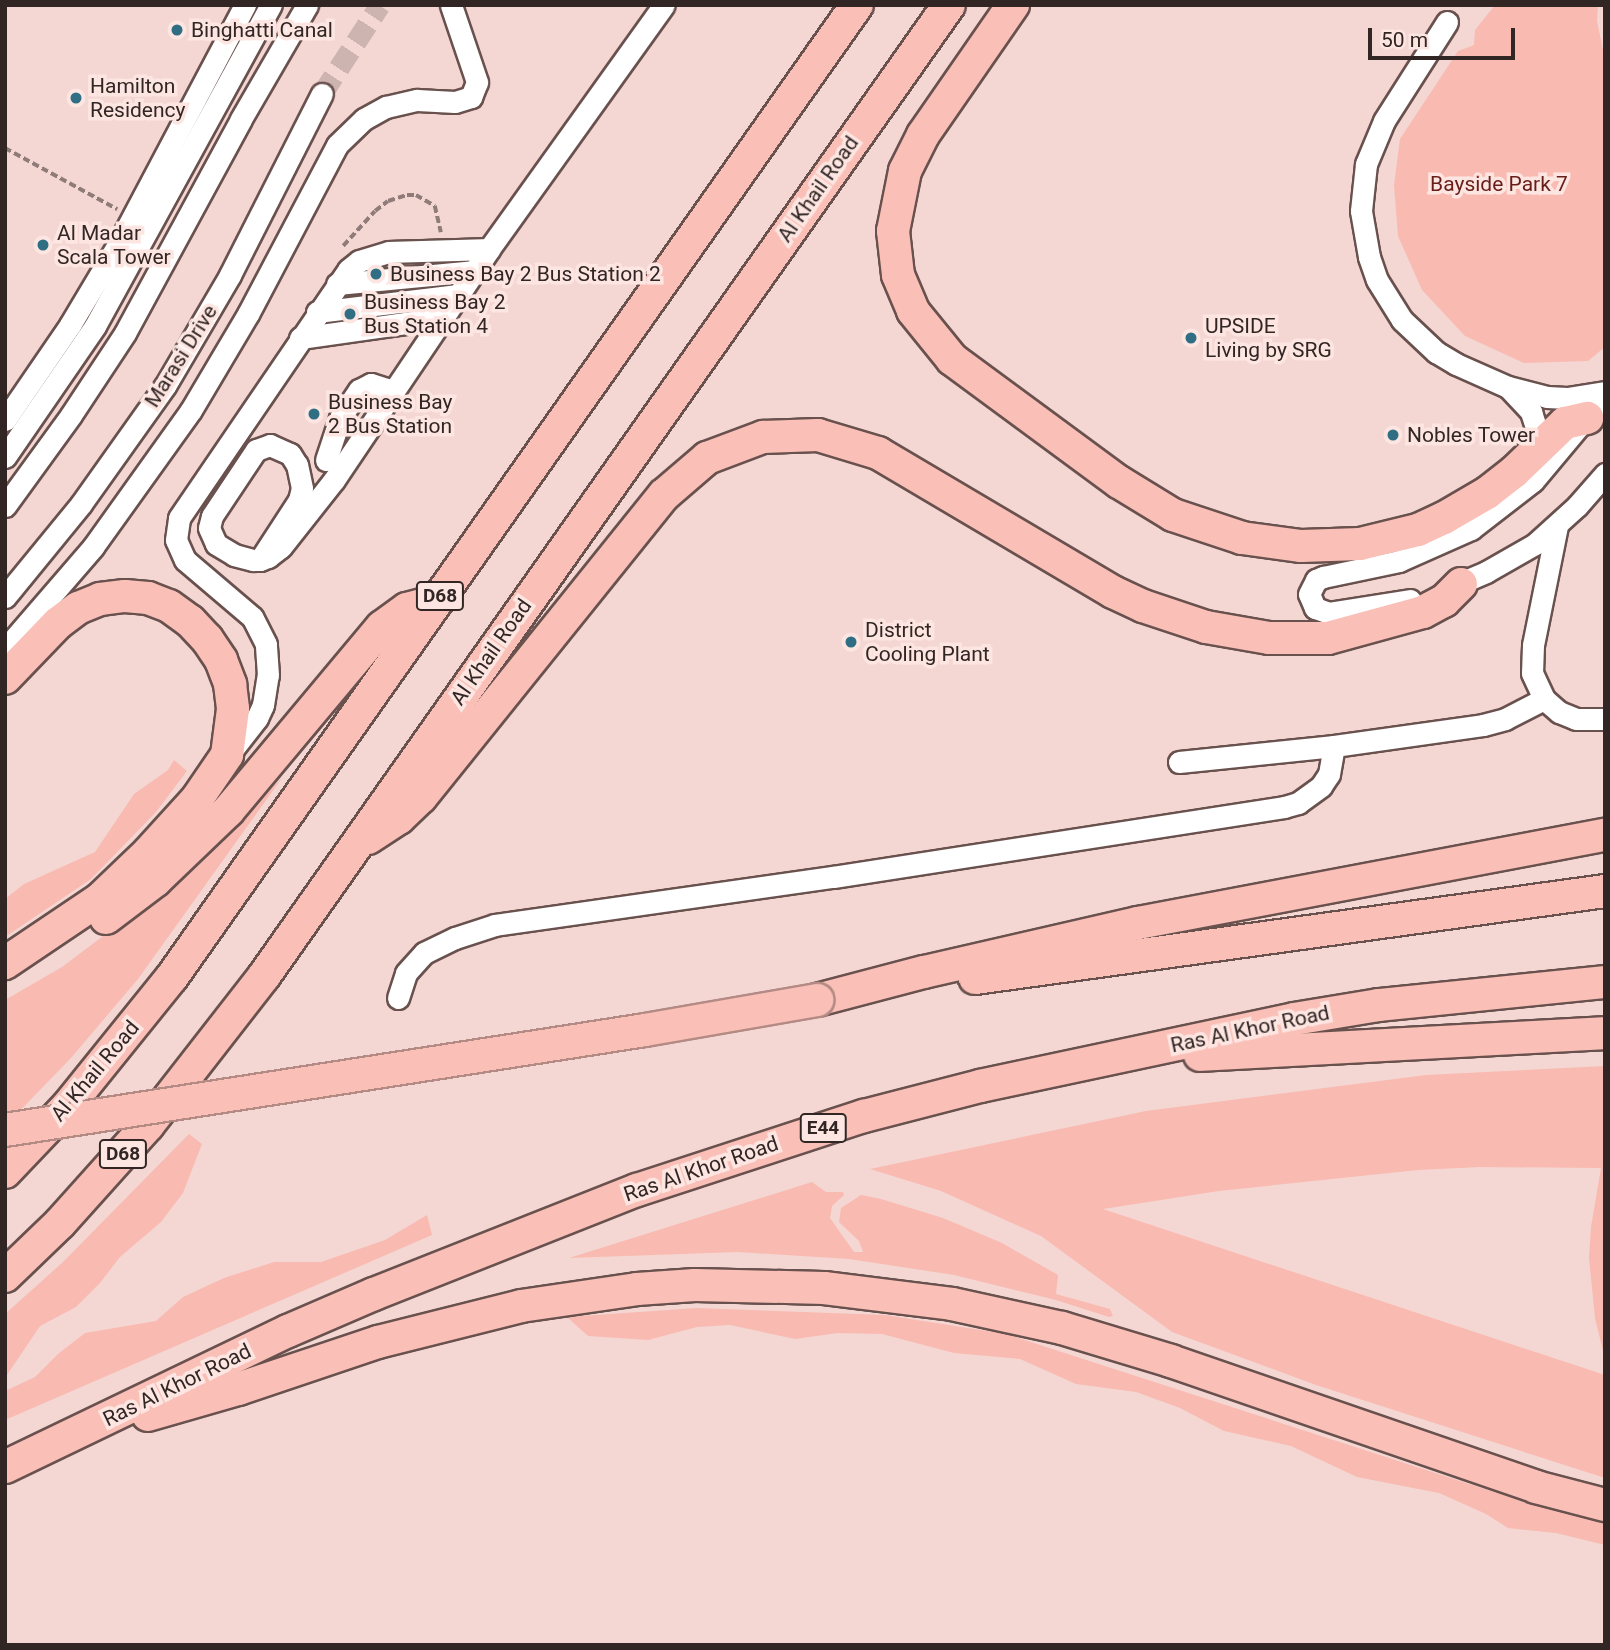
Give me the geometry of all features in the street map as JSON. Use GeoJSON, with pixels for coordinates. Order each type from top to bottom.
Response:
{"type":"FeatureCollection","features":[{"type":"Feature","properties":{"kind":"highway","name":"Al Khail Road"},"geometry":{"type":"LineString","coordinates":[[5,1172],[67,1107],[172,977],[857,5]]}},
{"type":"Feature","properties":{"kind":"highway","name":"Al Khail Road"},"geometry":{"type":"LineString","coordinates":[[5,1276],[60,1223],[157,1115],[264,976],[949,5]]}},
{"type":"Feature","properties":{"kind":"highway"},"geometry":{"type":"LineString","coordinates":[[1013,5],[923,135],[905,171],[895,211],[894,256],[904,294],[923,328],[952,359],[1154,505],[1213,530],[1271,544],[1360,544],[1418,530],[1487,493],[1565,423],[1599,402]]}},
{"type":"Feature","properties":{"kind":"highway"},"geometry":{"type":"LineString","coordinates":[[357,842],[386,827],[421,797],[664,495],[707,458],[763,437],[818,435],[878,453],[1113,592],[1164,614],[1206,627],[1269,638],[1328,638],[1423,612],[1444,601],[1461,584]]}},
{"type":"Feature","properties":{"kind":"highway"},"geometry":{"type":"LineString","coordinates":[[5,678],[58,624],[78,608],[100,599],[125,596],[148,598],[169,606],[190,621],[221,660],[230,684],[233,709],[227,755],[197,799],[123,878],[71,921],[5,963]]}},
{"type":"Feature","properties":{"kind":"highway"},"geometry":{"type":"LineString","coordinates":[[5,981],[117,911],[165,872],[250,788],[382,627],[407,610],[437,601]]}},
{"type":"Feature","properties":{"kind":"highway"},"geometry":{"type":"LineString","coordinates":[[817,1000],[977,959],[1138,923],[1605,835]]}},
{"type":"Feature","properties":{"kind":"highway"},"geometry":{"type":"LineString","coordinates":[[5,1130],[645,1030],[817,1000],[1605,891]]}},
{"type":"Feature","properties":{"kind":"highway","name":"Ras Al Khor Road"},"geometry":{"type":"LineString","coordinates":[[5,1467],[331,1312],[637,1190],[864,1115],[980,1086],[1294,1019],[1379,1004],[1605,982]]}},
{"type":"Feature","properties":{"kind":"highway"},"geometry":{"type":"LineString","coordinates":[[1097,1061],[1605,1032]]}},
{"type":"Feature","properties":{"kind":"highway"},"geometry":{"type":"LineString","coordinates":[[86,1430],[213,1397],[411,1332],[521,1306],[637,1289],[759,1285],[901,1296],[1062,1328],[1192,1368],[1526,1484],[1605,1505]]}},
{"type":"Feature","properties":{"kind":"street"},"geometry":{"type":"LineString","coordinates":[[5,420],[54,347],[132,217],[245,5]]}},
{"type":"Feature","properties":{"kind":"street"},"geometry":{"type":"LineString","coordinates":[[5,457],[72,360],[129,267],[199,132],[271,5]]}},
{"type":"Feature","properties":{"kind":"street"},"geometry":{"type":"LineString","coordinates":[[5,506],[43,456],[125,333],[241,119],[307,5]]}},
{"type":"Feature","properties":{"kind":"street"},"geometry":{"type":"LineString","coordinates":[[5,649],[93,547],[191,410],[248,314],[337,145],[365,118],[386,107],[417,100],[455,102],[471,97],[477,82],[451,5]]}},
{"type":"Feature","properties":{"kind":"street"},"geometry":{"type":"LineString","coordinates":[[357,446],[326,460],[309,462],[270,445],[260,446],[210,521],[209,533],[216,544],[240,558],[260,559],[275,552],[289,539],[357,446],[489,248],[664,5]]}},
{"type":"Feature","properties":{"kind":"street"},"geometry":{"type":"LineString","coordinates":[[1447,22],[1374,142],[1362,188],[1364,234],[1377,280],[1388,300],[1418,337],[1456,364],[1507,387],[1547,397],[1577,397],[1599,402],[1533,481],[1471,528],[1399,561],[1316,580],[1309,594],[1315,608],[1329,613],[1396,604],[1461,584],[1511,559],[1557,526],[1605,474]]}},
{"type":"Feature","properties":{"kind":"street"},"geometry":{"type":"LineString","coordinates":[[213,61],[232,72]]}},
{"type":"Feature","properties":{"kind":"street","name":"Marasi Drive"},"geometry":{"type":"LineString","coordinates":[[5,597],[81,504],[165,386],[230,275],[322,94]]}},
{"type":"Feature","properties":{"kind":"street"},"geometry":{"type":"LineString","coordinates":[[195,96],[199,132]]}},
{"type":"Feature","properties":{"kind":"street"},"geometry":{"type":"LineString","coordinates":[[227,755],[257,718],[263,705],[268,675],[267,644],[252,617],[179,551],[176,529],[185,509],[317,312],[337,284],[359,261],[373,256],[489,248]]}},
{"type":"Feature","properties":{"kind":"street"},"geometry":{"type":"LineString","coordinates":[[337,284],[475,271]]}},
{"type":"Feature","properties":{"kind":"street"},"geometry":{"type":"LineString","coordinates":[[317,312],[458,295]]}},
{"type":"Feature","properties":{"kind":"street"},"geometry":{"type":"LineString","coordinates":[[300,338],[441,318]]}},
{"type":"Feature","properties":{"kind":"street"},"geometry":{"type":"LineString","coordinates":[[54,347],[72,360]]}},
{"type":"Feature","properties":{"kind":"street"},"geometry":{"type":"LineString","coordinates":[[326,460],[340,418],[359,390],[371,384],[393,390]]}},
{"type":"Feature","properties":{"kind":"street"},"geometry":{"type":"LineString","coordinates":[[1507,387],[1531,412],[1542,445]]}},
{"type":"Feature","properties":{"kind":"street"},"geometry":{"type":"LineString","coordinates":[[260,559],[299,500],[301,476],[290,454]]}},
{"type":"Feature","properties":{"kind":"street"},"geometry":{"type":"LineString","coordinates":[[1557,526],[1531,659],[1534,680],[1544,699],[1559,712],[1576,719],[1605,719]]}},
{"type":"Feature","properties":{"kind":"street"},"geometry":{"type":"LineString","coordinates":[[1179,762],[1334,747],[1483,725],[1515,715],[1544,699]]}},
{"type":"Feature","properties":{"kind":"street"},"geometry":{"type":"LineString","coordinates":[[398,998],[406,973],[424,953],[455,938],[495,925],[846,875],[1284,807],[1304,800],[1321,786],[1333,761],[1334,747]]}},
{"type":"Feature","properties":{"kind":"path"},"geometry":{"type":"LineString","coordinates":[[5,148],[132,217]]}},
{"type":"Feature","properties":{"kind":"green space","name":"Bayside Park 7"},"geometry":{"type":"Polygon","coordinates":[[[1495,5],[1598,5],[1597,21],[1605,60],[1605,347],[1588,361],[1524,363],[1465,336],[1422,290],[1398,236],[1394,185],[1400,139],[1458,51],[1474,45],[1475,30],[1495,5]]]}},
{"type":"Feature","properties":{"kind":"green space"},"geometry":{"type":"Polygon","coordinates":[[[174,760],[187,771],[156,812],[91,879],[5,937],[5,899],[24,884],[95,852],[134,794],[168,770],[174,760]]]}},
{"type":"Feature","properties":{"kind":"green space"},"geometry":{"type":"Polygon","coordinates":[[[282,778],[138,979],[71,1058],[5,1126],[5,1000],[62,967],[143,906],[214,844],[282,778]]]}},
{"type":"Feature","properties":{"kind":"green space"},"geometry":{"type":"Polygon","coordinates":[[[1605,1066],[1605,1359],[1595,1318],[1589,1258],[1591,1227],[1601,1168],[1480,1167],[1418,1170],[1219,1191],[1103,1209],[1605,1375],[1605,1478],[1316,1385],[1172,1332],[1041,1236],[941,1191],[870,1169],[1146,1111],[1426,1075],[1605,1066]]]}},
{"type":"Feature","properties":{"kind":"green space"},"geometry":{"type":"Polygon","coordinates":[[[189,1134],[202,1144],[183,1193],[161,1222],[120,1257],[100,1283],[76,1307],[40,1326],[5,1378],[5,1314],[63,1262],[189,1134]]]}},
{"type":"Feature","properties":{"kind":"green space"},"geometry":{"type":"Polygon","coordinates":[[[812,1182],[826,1192],[843,1192],[844,1195],[832,1206],[830,1218],[854,1252],[863,1252],[859,1241],[839,1222],[841,1208],[861,1195],[881,1199],[943,1218],[1002,1243],[1058,1275],[1056,1294],[1110,1309],[1113,1316],[954,1275],[849,1259],[738,1252],[569,1258],[812,1182]]]}},
{"type":"Feature","properties":{"kind":"green space"},"geometry":{"type":"Polygon","coordinates":[[[427,1215],[432,1235],[5,1420],[5,1391],[35,1377],[85,1333],[156,1321],[183,1297],[224,1278],[274,1262],[321,1262],[385,1240],[427,1215]]]}},
{"type":"Feature","properties":{"kind":"green space"},"geometry":{"type":"Polygon","coordinates":[[[696,1308],[885,1315],[1006,1334],[1494,1492],[1605,1523],[1605,1545],[1556,1533],[1508,1528],[1486,1514],[1439,1493],[1357,1477],[1291,1446],[1224,1431],[1180,1408],[1136,1392],[1076,1384],[1020,1359],[954,1353],[882,1334],[838,1333],[795,1339],[730,1325],[697,1327],[648,1340],[588,1336],[567,1317],[696,1308]]]}},
{"type":"Feature","properties":{"kind":"tunnel"},"geometry":{"type":"LineString","coordinates":[[322,94],[380,5]]}},
{"type":"Feature","properties":{"kind":"place","name":"Binghatti Canal"},"geometry":{"type":"Point","coordinates":[177,30]}},
{"type":"Feature","properties":{"kind":"place","name":"Hamilton Residency"},"geometry":{"type":"Point","coordinates":[76,98]}},
{"type":"Feature","properties":{"kind":"place","name":"Al Madar Scala Tower"},"geometry":{"type":"Point","coordinates":[43,245]}},
{"type":"Feature","properties":{"kind":"place","name":"Business Bay 2 Bus Station 2"},"geometry":{"type":"Point","coordinates":[376,274]}},
{"type":"Feature","properties":{"kind":"place","name":"Business Bay 2 Bus Station 4"},"geometry":{"type":"Point","coordinates":[350,314]}},
{"type":"Feature","properties":{"kind":"place","name":"UPSIDE Living by SRG"},"geometry":{"type":"Point","coordinates":[1191,338]}},
{"type":"Feature","properties":{"kind":"place","name":"Business Bay 2 Bus Station"},"geometry":{"type":"Point","coordinates":[314,414]}},
{"type":"Feature","properties":{"kind":"place","name":"Nobles Tower"},"geometry":{"type":"Point","coordinates":[1393,435]}},
{"type":"Feature","properties":{"kind":"place","name":"District Cooling Plant"},"geometry":{"type":"Point","coordinates":[851,642]}}]}
